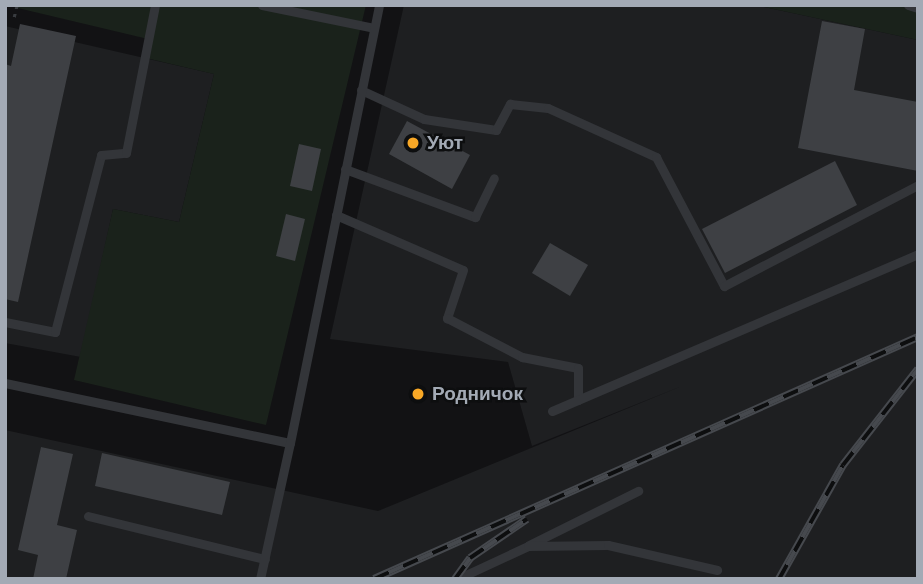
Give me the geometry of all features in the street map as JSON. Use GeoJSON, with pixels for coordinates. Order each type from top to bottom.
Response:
{"type":"FeatureCollection","features":[{"type":"Feature","properties":{"kind":"lane"},"geometry":{"type":"LineString","coordinates":[[5,322],[55,332],[102,155],[126,153],[155,5]]}},
{"type":"Feature","properties":{"kind":"lane"},"geometry":{"type":"LineString","coordinates":[[262,5],[374,28]]}},
{"type":"Feature","properties":{"kind":"lane"},"geometry":{"type":"LineString","coordinates":[[260,579],[379,5]]}},
{"type":"Feature","properties":{"kind":"lane"},"geometry":{"type":"LineString","coordinates":[[908,5],[918,8]]}},
{"type":"Feature","properties":{"kind":"lane"},"geometry":{"type":"LineString","coordinates":[[361,90],[424,119],[496,130],[510,104],[548,108],[656,157],[724,286],[918,185]]}},
{"type":"Feature","properties":{"kind":"lane"},"geometry":{"type":"LineString","coordinates":[[345,169],[475,217],[494,178]]}},
{"type":"Feature","properties":{"kind":"lane"},"geometry":{"type":"LineString","coordinates":[[336,215],[463,270],[447,318],[522,357],[578,368],[578,400]]}},
{"type":"Feature","properties":{"kind":"lane"},"geometry":{"type":"LineString","coordinates":[[552,411],[918,254]]}},
{"type":"Feature","properties":{"kind":"lane"},"geometry":{"type":"LineString","coordinates":[[5,383],[290,443]]}},
{"type":"Feature","properties":{"kind":"lane"},"geometry":{"type":"LineString","coordinates":[[457,579],[638,491]]}},
{"type":"Feature","properties":{"kind":"lane"},"geometry":{"type":"LineString","coordinates":[[88,516],[265,559]]}},
{"type":"Feature","properties":{"kind":"lane"},"geometry":{"type":"LineString","coordinates":[[528,546],[608,545],[717,570]]}},
{"type":"Feature","properties":{"kind":"path"},"geometry":{"type":"LineString","coordinates":[[14,18],[17,5]]}},
{"type":"Feature","properties":{"kind":"shaded area"},"geometry":{"type":"Polygon","coordinates":[[[5,5],[366,5],[266,425],[74,380],[113,209],[179,222],[214,74],[146,58],[148,39],[5,5]]]}},
{"type":"Feature","properties":{"kind":"shaded area"},"geometry":{"type":"Polygon","coordinates":[[[404,5],[755,5],[918,40],[918,579],[5,579],[5,430],[378,511],[682,386],[532,446],[508,362],[330,339],[404,5]]]}},
{"type":"Feature","properties":{"kind":"shaded area"},"geometry":{"type":"Polygon","coordinates":[[[755,5],[918,5],[918,40],[755,5]]]}},
{"type":"Feature","properties":{"kind":"shaded area"},"geometry":{"type":"Polygon","coordinates":[[[5,26],[214,74],[179,222],[113,209],[81,357],[5,343],[5,26]]]}},
{"type":"Feature","properties":{"kind":"building"},"geometry":{"type":"Polygon","coordinates":[[[822,21],[865,29],[854,90],[918,102],[918,171],[798,148],[822,21]]]}},
{"type":"Feature","properties":{"kind":"building"},"geometry":{"type":"Polygon","coordinates":[[[20,24],[76,36],[18,302],[5,299],[5,64],[11,66],[20,24]]]}},
{"type":"Feature","properties":{"kind":"building"},"geometry":{"type":"Polygon","coordinates":[[[407,121],[470,155],[452,189],[389,154],[407,121]]]}},
{"type":"Feature","properties":{"kind":"building"},"geometry":{"type":"Polygon","coordinates":[[[299,144],[321,149],[312,191],[290,186],[299,144]]]}},
{"type":"Feature","properties":{"kind":"building"},"geometry":{"type":"Polygon","coordinates":[[[835,161],[857,205],[725,273],[702,229],[835,161]]]}},
{"type":"Feature","properties":{"kind":"building"},"geometry":{"type":"Polygon","coordinates":[[[286,214],[305,219],[295,261],[276,256],[286,214]]]}},
{"type":"Feature","properties":{"kind":"building"},"geometry":{"type":"Polygon","coordinates":[[[550,243],[588,265],[570,296],[532,273],[550,243]]]}},
{"type":"Feature","properties":{"kind":"building"},"geometry":{"type":"Polygon","coordinates":[[[41,447],[73,454],[57,525],[77,530],[66,579],[33,579],[38,555],[18,550],[41,447]]]}},
{"type":"Feature","properties":{"kind":"building"},"geometry":{"type":"Polygon","coordinates":[[[102,453],[230,482],[222,515],[95,486],[102,453]]]}},
{"type":"Feature","properties":{"kind":"railway"},"geometry":{"type":"LineString","coordinates":[[374,579],[918,337]]}},
{"type":"Feature","properties":{"kind":"railway"},"geometry":{"type":"LineString","coordinates":[[779,579],[843,465],[918,369]]}},
{"type":"Feature","properties":{"kind":"railway"},"geometry":{"type":"LineString","coordinates":[[455,579],[470,558],[527,519]]}},
{"type":"Feature","properties":{"kind":"place","name":"Уют"},"geometry":{"type":"Point","coordinates":[413,143]}},
{"type":"Feature","properties":{"kind":"place","name":"Родничок"},"geometry":{"type":"Point","coordinates":[418,394]}}]}
